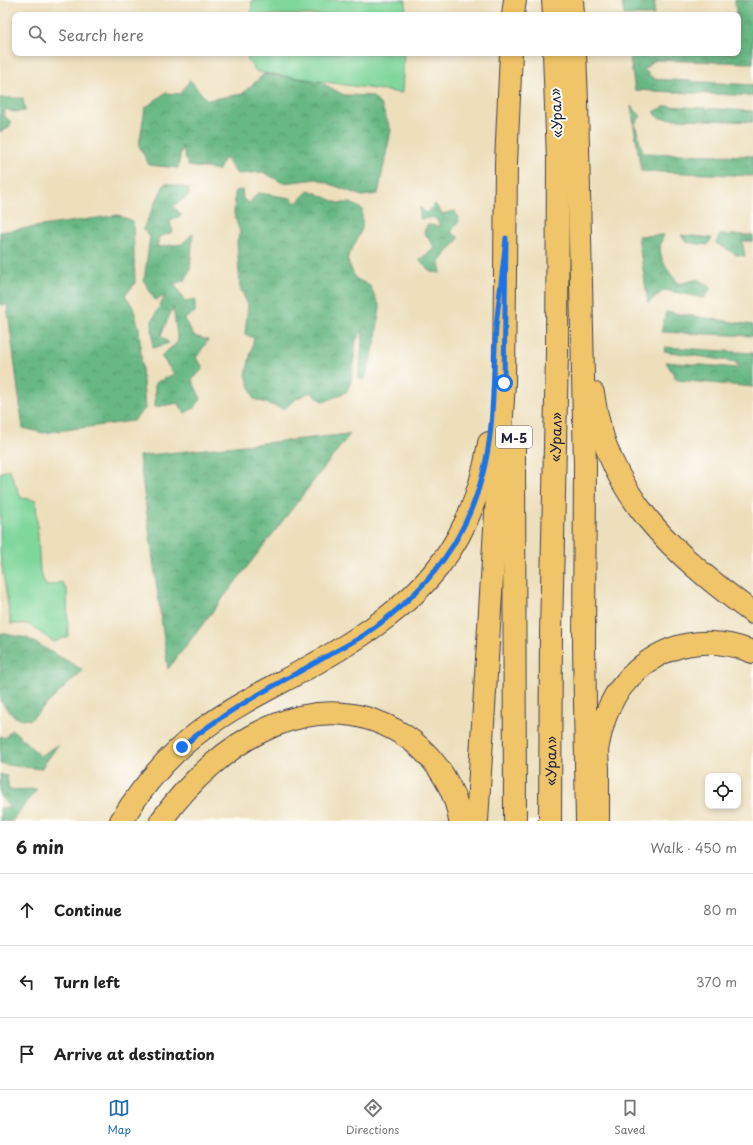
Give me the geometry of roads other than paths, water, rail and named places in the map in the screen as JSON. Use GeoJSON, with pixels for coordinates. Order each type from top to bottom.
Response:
{"type":"FeatureCollection","features":[{"type":"Feature","properties":{"kind":"main road"},"geometry":{"type":"LineString","coordinates":[[513,12],[515,0]]}},
{"type":"Feature","properties":{"kind":"main road"},"geometry":{"type":"LineString","coordinates":[[554,0],[554,12]]}},
{"type":"Feature","properties":{"kind":"main road"},"geometry":{"type":"LineString","coordinates":[[572,0],[572,12]]}},
{"type":"Feature","properties":{"kind":"main road"},"geometry":{"type":"LineString","coordinates":[[477,821],[504,383],[506,163],[512,56]]}},
{"type":"Feature","properties":{"kind":"main road","name":"М-5"},"geometry":{"type":"LineString","coordinates":[[512,56],[515,821]]}},
{"type":"Feature","properties":{"kind":"main road","name":"«Урал»"},"geometry":{"type":"LineString","coordinates":[[550,821],[551,633],[557,352],[558,190],[554,56]]}},
{"type":"Feature","properties":{"kind":"main road"},"geometry":{"type":"LineString","coordinates":[[575,56],[585,466],[584,645],[587,821]]}},
{"type":"Feature","properties":{"kind":"main road"},"geometry":{"type":"LineString","coordinates":[[121,821],[162,767],[202,729],[259,694],[363,636],[405,603],[430,579],[449,554],[464,527],[485,468],[491,426],[496,326],[506,238]]}},
{"type":"Feature","properties":{"kind":"main road"},"geometry":{"type":"LineString","coordinates":[[581,326],[587,348],[595,408],[608,449],[621,480],[639,508],[664,539],[693,566],[753,613]]}},
{"type":"Feature","properties":{"kind":"main road"},"geometry":{"type":"LineString","coordinates":[[598,821],[598,746],[606,713],[615,695],[629,679],[641,666],[653,657],[670,649],[693,643],[713,643],[736,646],[753,652]]}},
{"type":"Feature","properties":{"kind":"main road"},"geometry":{"type":"LineString","coordinates":[[161,821],[189,787],[238,744],[264,729],[288,719],[315,714],[363,717],[400,732],[430,757],[441,773],[451,791],[459,812],[460,821]]}}]}
